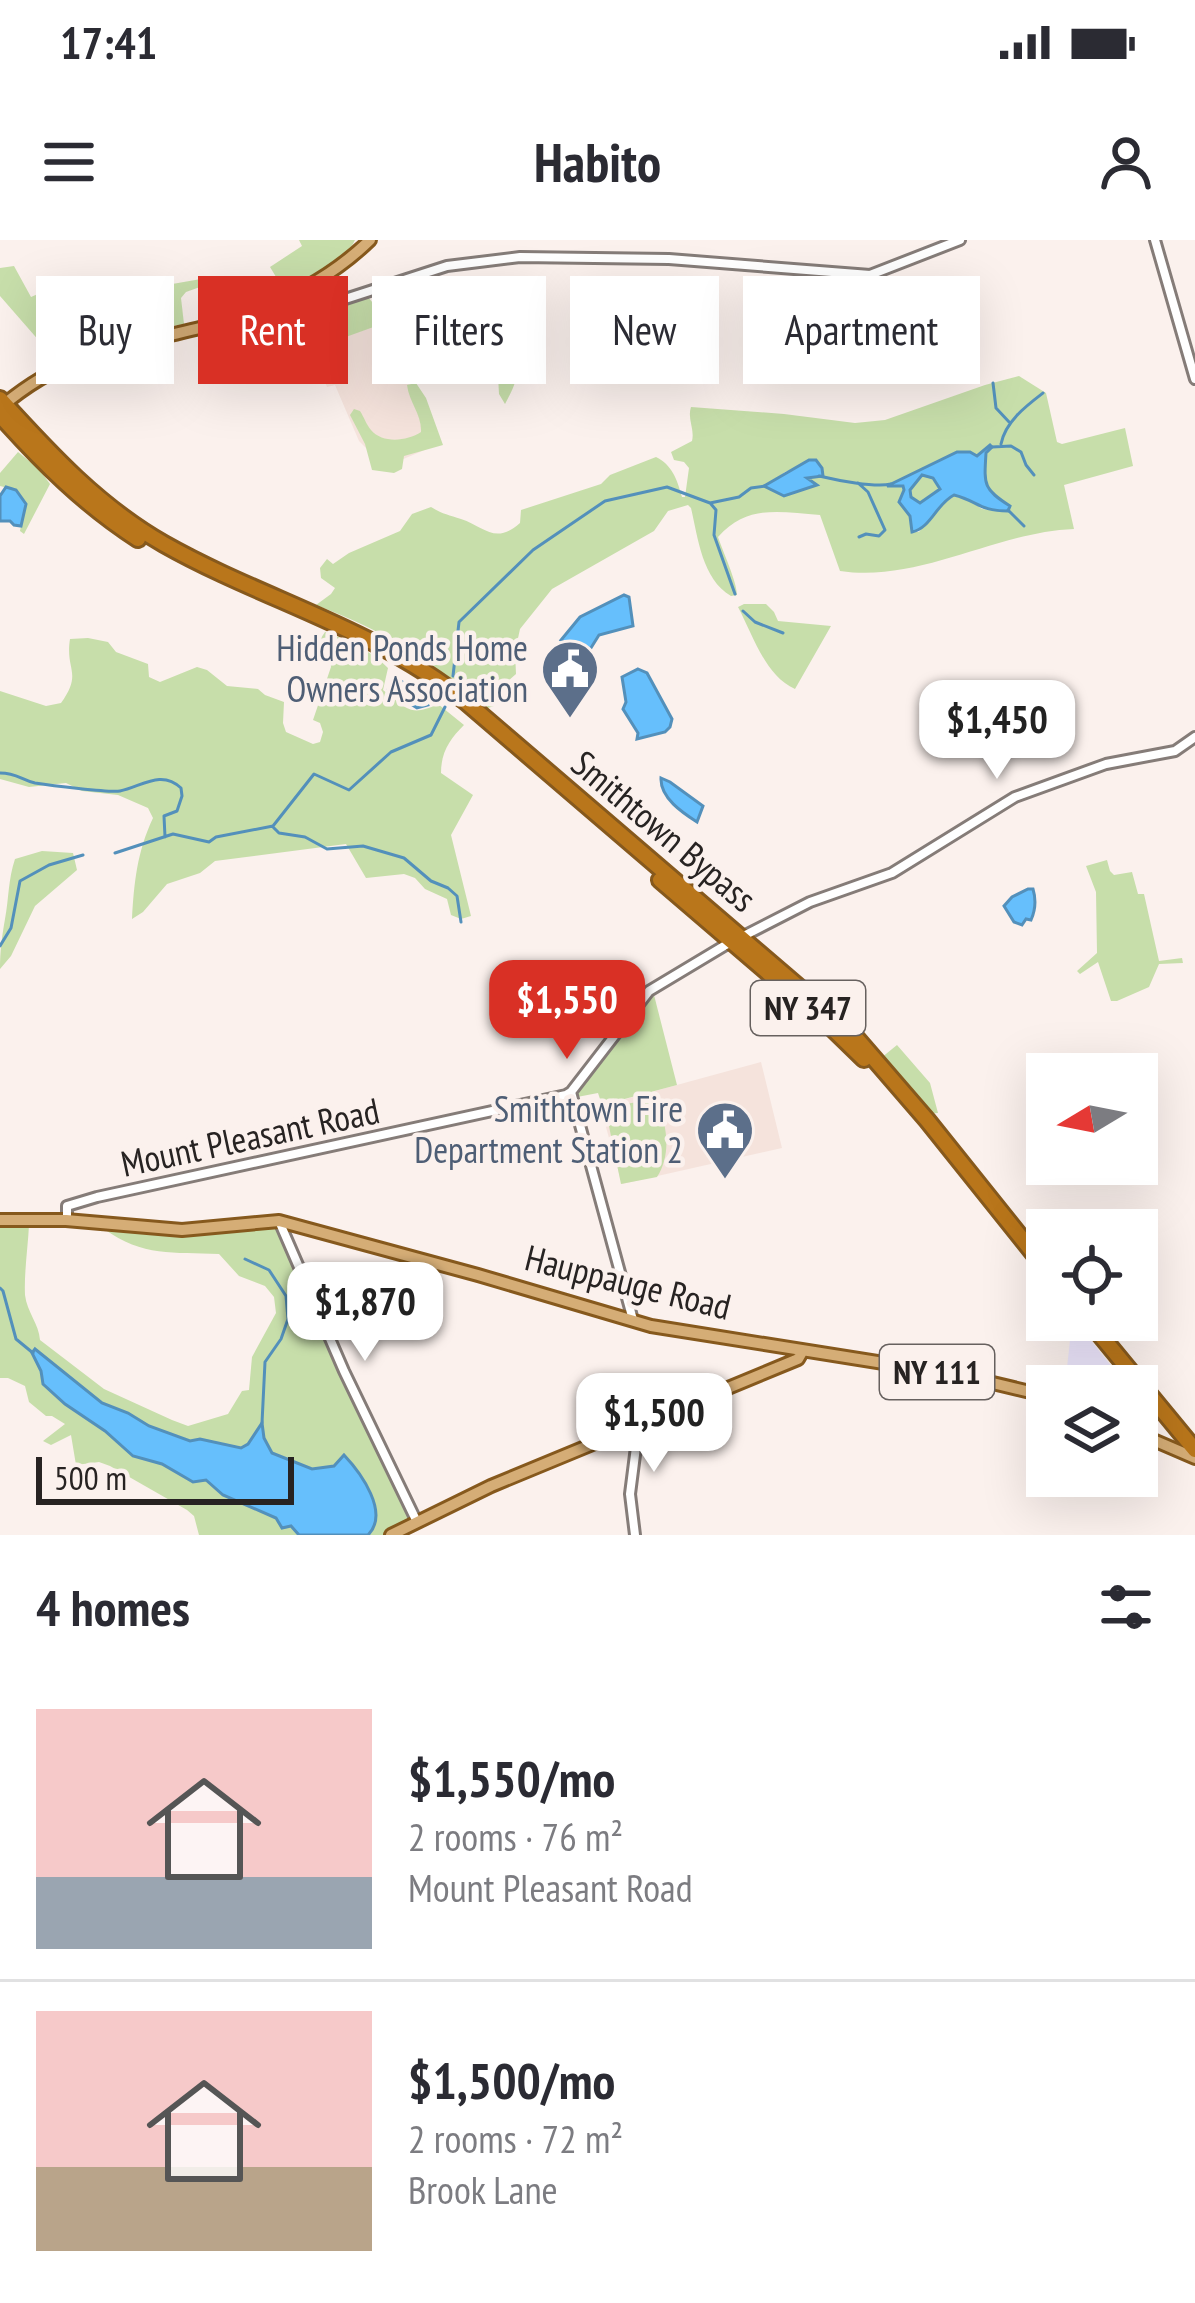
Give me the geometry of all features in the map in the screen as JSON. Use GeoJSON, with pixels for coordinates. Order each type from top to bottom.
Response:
{"type":"FeatureCollection","features":[{"type":"Feature","properties":{"kind":"highway","name":"Smithtown Bypass"},"geometry":{"type":"LineString","coordinates":[[1,407],[121,516],[188,557],[414,663],[619,823],[634,846],[863,1058],[1026,1255]]}},
{"type":"Feature","properties":{"kind":"highway","name":"Smithtown Bypass"},"geometry":{"type":"LineString","coordinates":[[1,407],[67,485],[140,540],[355,640],[421,677],[868,1050],[1026,1244]]}},
{"type":"Feature","properties":{"kind":"highway"},"geometry":{"type":"LineString","coordinates":[[1101,1341],[1193,1456]]}},
{"type":"Feature","properties":{"kind":"highway"},"geometry":{"type":"LineString","coordinates":[[1158,1416],[1193,1456]]}},
{"type":"Feature","properties":{"kind":"main road"},"geometry":{"type":"LineString","coordinates":[[321,276],[370,240]]}},
{"type":"Feature","properties":{"kind":"main road"},"geometry":{"type":"LineString","coordinates":[[1,407],[50,373],[91,353],[198,327]]}},
{"type":"Feature","properties":{"kind":"main road","name":"Hauppauge Road"},"geometry":{"type":"LineString","coordinates":[[0,1220],[67,1213],[182,1230],[279,1221],[651,1327],[802,1352]]}},
{"type":"Feature","properties":{"kind":"main road"},"geometry":{"type":"LineString","coordinates":[[391,1535],[491,1486],[798,1359],[802,1352]]}},
{"type":"Feature","properties":{"kind":"main road","name":"NY 111"},"geometry":{"type":"LineString","coordinates":[[802,1352],[959,1375],[1026,1391]]}},
{"type":"Feature","properties":{"kind":"main road"},"geometry":{"type":"LineString","coordinates":[[1158,1441],[1193,1456]]}},
{"type":"Feature","properties":{"kind":"street"},"geometry":{"type":"LineString","coordinates":[[348,298],[447,266],[520,257],[669,259],[870,275],[961,240]]}},
{"type":"Feature","properties":{"kind":"street"},"geometry":{"type":"LineString","coordinates":[[1155,240],[1195,379]]}},
{"type":"Feature","properties":{"kind":"street"},"geometry":{"type":"LineString","coordinates":[[633,1321],[571,1092],[650,991],[810,902],[892,873],[1015,797],[1106,764],[1175,751],[1195,737]]}},
{"type":"Feature","properties":{"kind":"street","name":"Mount Pleasant Road"},"geometry":{"type":"LineString","coordinates":[[67,1213],[571,1092]]}},
{"type":"Feature","properties":{"kind":"street"},"geometry":{"type":"LineString","coordinates":[[279,1221],[417,1524]]}},
{"type":"Feature","properties":{"kind":"street"},"geometry":{"type":"LineString","coordinates":[[631,1427],[636,1447],[630,1494],[634,1535]]}},
{"type":"Feature","properties":{"kind":"shaded area"},"geometry":{"type":"Polygon","coordinates":[[[372,323],[372,384],[413,384],[441,443],[394,463],[378,460],[359,441],[335,385],[326,384],[348,384],[348,331],[372,323]]]}},
{"type":"Feature","properties":{"kind":"shaded area"},"geometry":{"type":"Polygon","coordinates":[[[761,1062],[782,1148],[622,1184],[600,1106],[761,1062]]]}},
{"type":"Feature","properties":{"kind":"shaded area"},"geometry":{"type":"Polygon","coordinates":[[[1070,1341],[1091,1341],[1110,1365],[1067,1365],[1070,1341]]]}},
{"type":"Feature","properties":{"kind":"green space"},"geometry":{"type":"Polygon","coordinates":[[[299,240],[355,240],[334,263],[312,276],[275,276],[270,267],[302,246],[299,240]]]}},
{"type":"Feature","properties":{"kind":"green space"},"geometry":{"type":"Polygon","coordinates":[[[14,266],[31,297],[36,295],[36,337],[0,296],[0,268],[14,266]]]}},
{"type":"Feature","properties":{"kind":"green space"},"geometry":{"type":"Polygon","coordinates":[[[198,280],[198,288],[181,298],[184,324],[174,326],[174,284],[198,280]]]}},
{"type":"Feature","properties":{"kind":"green space"},"geometry":{"type":"Polygon","coordinates":[[[368,297],[372,328],[348,336],[348,302],[368,297]]]}},
{"type":"Feature","properties":{"kind":"green space"},"geometry":{"type":"Polygon","coordinates":[[[1019,376],[1046,393],[1057,442],[1062,444],[1125,428],[1133,466],[1064,485],[1074,529],[870,573],[840,571],[820,515],[753,515],[718,537],[736,589],[737,595],[731,596],[707,569],[691,508],[668,511],[654,531],[552,589],[520,629],[516,674],[500,688],[494,706],[485,709],[405,648],[316,605],[335,588],[321,578],[320,568],[327,559],[333,564],[400,531],[412,514],[431,507],[490,532],[504,533],[520,523],[521,510],[601,484],[610,475],[656,457],[670,468],[685,497],[689,468],[674,460],[671,452],[692,441],[691,407],[855,423],[885,420],[1019,376]],[[987,447],[977,457],[956,452],[896,484],[903,485],[901,496],[913,532],[919,532],[954,495],[982,509],[1007,512],[987,482],[987,447]],[[800,466],[766,486],[785,493],[810,488],[807,477],[816,478],[800,466]]]}},
{"type":"Feature","properties":{"kind":"green space"},"geometry":{"type":"Polygon","coordinates":[[[417,384],[426,398],[443,445],[404,456],[402,469],[394,473],[372,470],[350,415],[354,409],[360,411],[371,430],[382,437],[395,440],[421,432],[407,385],[417,384]]]}},
{"type":"Feature","properties":{"kind":"green space"},"geometry":{"type":"Polygon","coordinates":[[[498,384],[515,384],[505,404],[498,384]]]}},
{"type":"Feature","properties":{"kind":"green space"},"geometry":{"type":"Polygon","coordinates":[[[18,452],[50,484],[24,534],[20,531],[25,504],[16,490],[0,486],[0,473],[18,452]]]}},
{"type":"Feature","properties":{"kind":"green space"},"geometry":{"type":"Polygon","coordinates":[[[922,475],[933,478],[940,489],[920,503],[911,497],[910,489],[922,475]]]}},
{"type":"Feature","properties":{"kind":"green space"},"geometry":{"type":"Polygon","coordinates":[[[766,604],[778,621],[831,626],[795,689],[776,675],[761,654],[738,607],[766,604]]]}},
{"type":"Feature","properties":{"kind":"green space"},"geometry":{"type":"Polygon","coordinates":[[[325,632],[382,662],[388,668],[383,690],[403,706],[420,710],[438,704],[464,725],[447,746],[441,773],[473,795],[451,835],[471,916],[451,915],[447,899],[404,874],[366,878],[346,844],[215,861],[200,873],[167,884],[132,919],[137,868],[153,818],[148,808],[118,795],[82,791],[66,783],[29,787],[0,779],[0,691],[46,706],[61,703],[72,678],[70,639],[108,642],[116,652],[148,664],[149,677],[160,682],[197,667],[227,686],[258,689],[284,702],[286,732],[313,744],[320,742],[323,732],[313,720],[331,667],[330,658],[317,644],[325,632]]]}},
{"type":"Feature","properties":{"kind":"green space"},"geometry":{"type":"Polygon","coordinates":[[[42,851],[73,853],[77,870],[35,906],[0,969],[15,859],[42,851]]]}},
{"type":"Feature","properties":{"kind":"green space"},"geometry":{"type":"Polygon","coordinates":[[[1107,860],[1114,875],[1132,872],[1138,894],[1144,894],[1159,961],[1182,958],[1183,963],[1159,964],[1149,987],[1117,1001],[1111,1001],[1098,962],[1080,974],[1077,971],[1097,953],[1096,892],[1086,866],[1107,860]]]}},
{"type":"Feature","properties":{"kind":"green space"},"geometry":{"type":"Polygon","coordinates":[[[654,995],[677,1085],[602,1105],[598,1093],[577,1097],[584,1080],[654,995]]]}},
{"type":"Feature","properties":{"kind":"green space"},"geometry":{"type":"Polygon","coordinates":[[[897,1045],[930,1083],[938,1113],[927,1114],[881,1058],[897,1045]]]}},
{"type":"Feature","properties":{"kind":"green space"},"geometry":{"type":"Polygon","coordinates":[[[657,1103],[666,1131],[661,1169],[657,1177],[621,1184],[605,1107],[657,1103]]]}},
{"type":"Feature","properties":{"kind":"green space"},"geometry":{"type":"Polygon","coordinates":[[[276,1224],[413,1522],[385,1535],[199,1535],[194,1516],[187,1510],[110,1466],[99,1462],[76,1465],[71,1435],[51,1445],[43,1441],[65,1424],[29,1402],[25,1386],[0,1378],[0,1225],[29,1225],[25,1295],[40,1340],[104,1389],[172,1420],[188,1426],[228,1414],[242,1391],[249,1390],[252,1357],[276,1313],[274,1297],[265,1286],[239,1276],[219,1254],[145,1249],[104,1229],[190,1232],[276,1224]]]}},
{"type":"Feature","properties":{"kind":"water"},"geometry":{"type":"Polygon","coordinates":[[[992,447],[986,453],[986,479],[990,490],[1010,506],[1008,511],[984,508],[954,495],[912,532],[910,516],[899,502],[903,486],[887,486],[957,452],[977,456],[992,447]],[[922,475],[910,490],[911,497],[920,503],[940,489],[933,478],[922,475]]]}},
{"type":"Feature","properties":{"kind":"water"},"geometry":{"type":"Polygon","coordinates":[[[816,460],[822,468],[823,476],[807,478],[817,485],[784,496],[764,486],[816,460]]]}},
{"type":"Feature","properties":{"kind":"water"},"geometry":{"type":"Polygon","coordinates":[[[6,487],[16,490],[26,504],[21,526],[0,521],[0,496],[6,487]]]}},
{"type":"Feature","properties":{"kind":"water"},"geometry":{"type":"Polygon","coordinates":[[[624,595],[629,597],[633,626],[599,635],[583,653],[561,640],[580,617],[624,595]]]}},
{"type":"Feature","properties":{"kind":"water"},"geometry":{"type":"Polygon","coordinates":[[[638,669],[647,673],[672,719],[665,732],[637,739],[623,709],[622,677],[638,669]]]}},
{"type":"Feature","properties":{"kind":"water"},"geometry":{"type":"Polygon","coordinates":[[[393,679],[427,699],[428,705],[417,708],[388,690],[393,679]]]}},
{"type":"Feature","properties":{"kind":"water"},"geometry":{"type":"Polygon","coordinates":[[[661,778],[703,806],[697,822],[668,798],[661,778]]]}},
{"type":"Feature","properties":{"kind":"water"},"geometry":{"type":"Polygon","coordinates":[[[1033,889],[1034,909],[1031,920],[1022,925],[1014,922],[1004,906],[1033,889]]]}},
{"type":"Feature","properties":{"kind":"water"},"geometry":{"type":"Polygon","coordinates":[[[35,1349],[102,1403],[190,1441],[241,1448],[262,1423],[272,1453],[312,1469],[334,1466],[344,1455],[371,1494],[374,1526],[368,1535],[299,1535],[291,1526],[282,1528],[276,1518],[223,1495],[206,1480],[193,1482],[162,1464],[133,1456],[43,1384],[32,1353],[35,1349]]]}},
{"type":"Feature","properties":{"kind":"waterway"},"geometry":{"type":"LineString","coordinates":[[993,383],[996,408],[1010,423]]}},
{"type":"Feature","properties":{"kind":"waterway"},"geometry":{"type":"LineString","coordinates":[[1001,444],[1012,422],[1043,393]]}},
{"type":"Feature","properties":{"kind":"waterway"},"geometry":{"type":"LineString","coordinates":[[992,447],[1011,446],[1021,452],[1034,475]]}},
{"type":"Feature","properties":{"kind":"waterway"},"geometry":{"type":"LineString","coordinates":[[819,476],[891,484]]}},
{"type":"Feature","properties":{"kind":"waterway"},"geometry":{"type":"LineString","coordinates":[[858,483],[868,492],[885,530],[879,536],[859,537]]}},
{"type":"Feature","properties":{"kind":"waterway"},"geometry":{"type":"LineString","coordinates":[[453,676],[459,622],[533,550],[605,501],[667,487],[710,503],[765,486]]}},
{"type":"Feature","properties":{"kind":"waterway"},"geometry":{"type":"LineString","coordinates":[[711,504],[716,510],[714,535],[735,594]]}},
{"type":"Feature","properties":{"kind":"waterway"},"geometry":{"type":"LineString","coordinates":[[1008,510],[1024,526]]}},
{"type":"Feature","properties":{"kind":"waterway"},"geometry":{"type":"LineString","coordinates":[[743,611],[755,622],[783,633]]}},
{"type":"Feature","properties":{"kind":"waterway"},"geometry":{"type":"LineString","coordinates":[[115,853],[173,834],[209,842],[273,826],[314,774],[349,790],[391,752],[431,735],[445,707]]}},
{"type":"Feature","properties":{"kind":"waterway"},"geometry":{"type":"LineString","coordinates":[[0,773],[35,783],[104,791],[166,780],[181,788],[182,796],[177,811],[164,816],[165,837]]}},
{"type":"Feature","properties":{"kind":"waterway"},"geometry":{"type":"LineString","coordinates":[[273,827],[327,849],[363,846],[404,858],[457,896],[461,922]]}},
{"type":"Feature","properties":{"kind":"waterway"},"geometry":{"type":"LineString","coordinates":[[0,946],[11,928],[20,881],[49,865],[83,855]]}},
{"type":"Feature","properties":{"kind":"waterway"},"geometry":{"type":"LineString","coordinates":[[245,1259],[269,1270],[286,1296],[288,1319],[265,1362],[262,1423]]}},
{"type":"Feature","properties":{"kind":"waterway"},"geometry":{"type":"LineString","coordinates":[[0,1288],[16,1339],[33,1353]]}},
{"type":"Feature","properties":{"kind":"place","name":"Hidden Ponds Home Owners Association"},"geometry":{"type":"Point","coordinates":[570,720]}},
{"type":"Feature","properties":{"kind":"place","name":"Smithtown Fire Department Station 2"},"geometry":{"type":"Point","coordinates":[725,1181]}}]}
